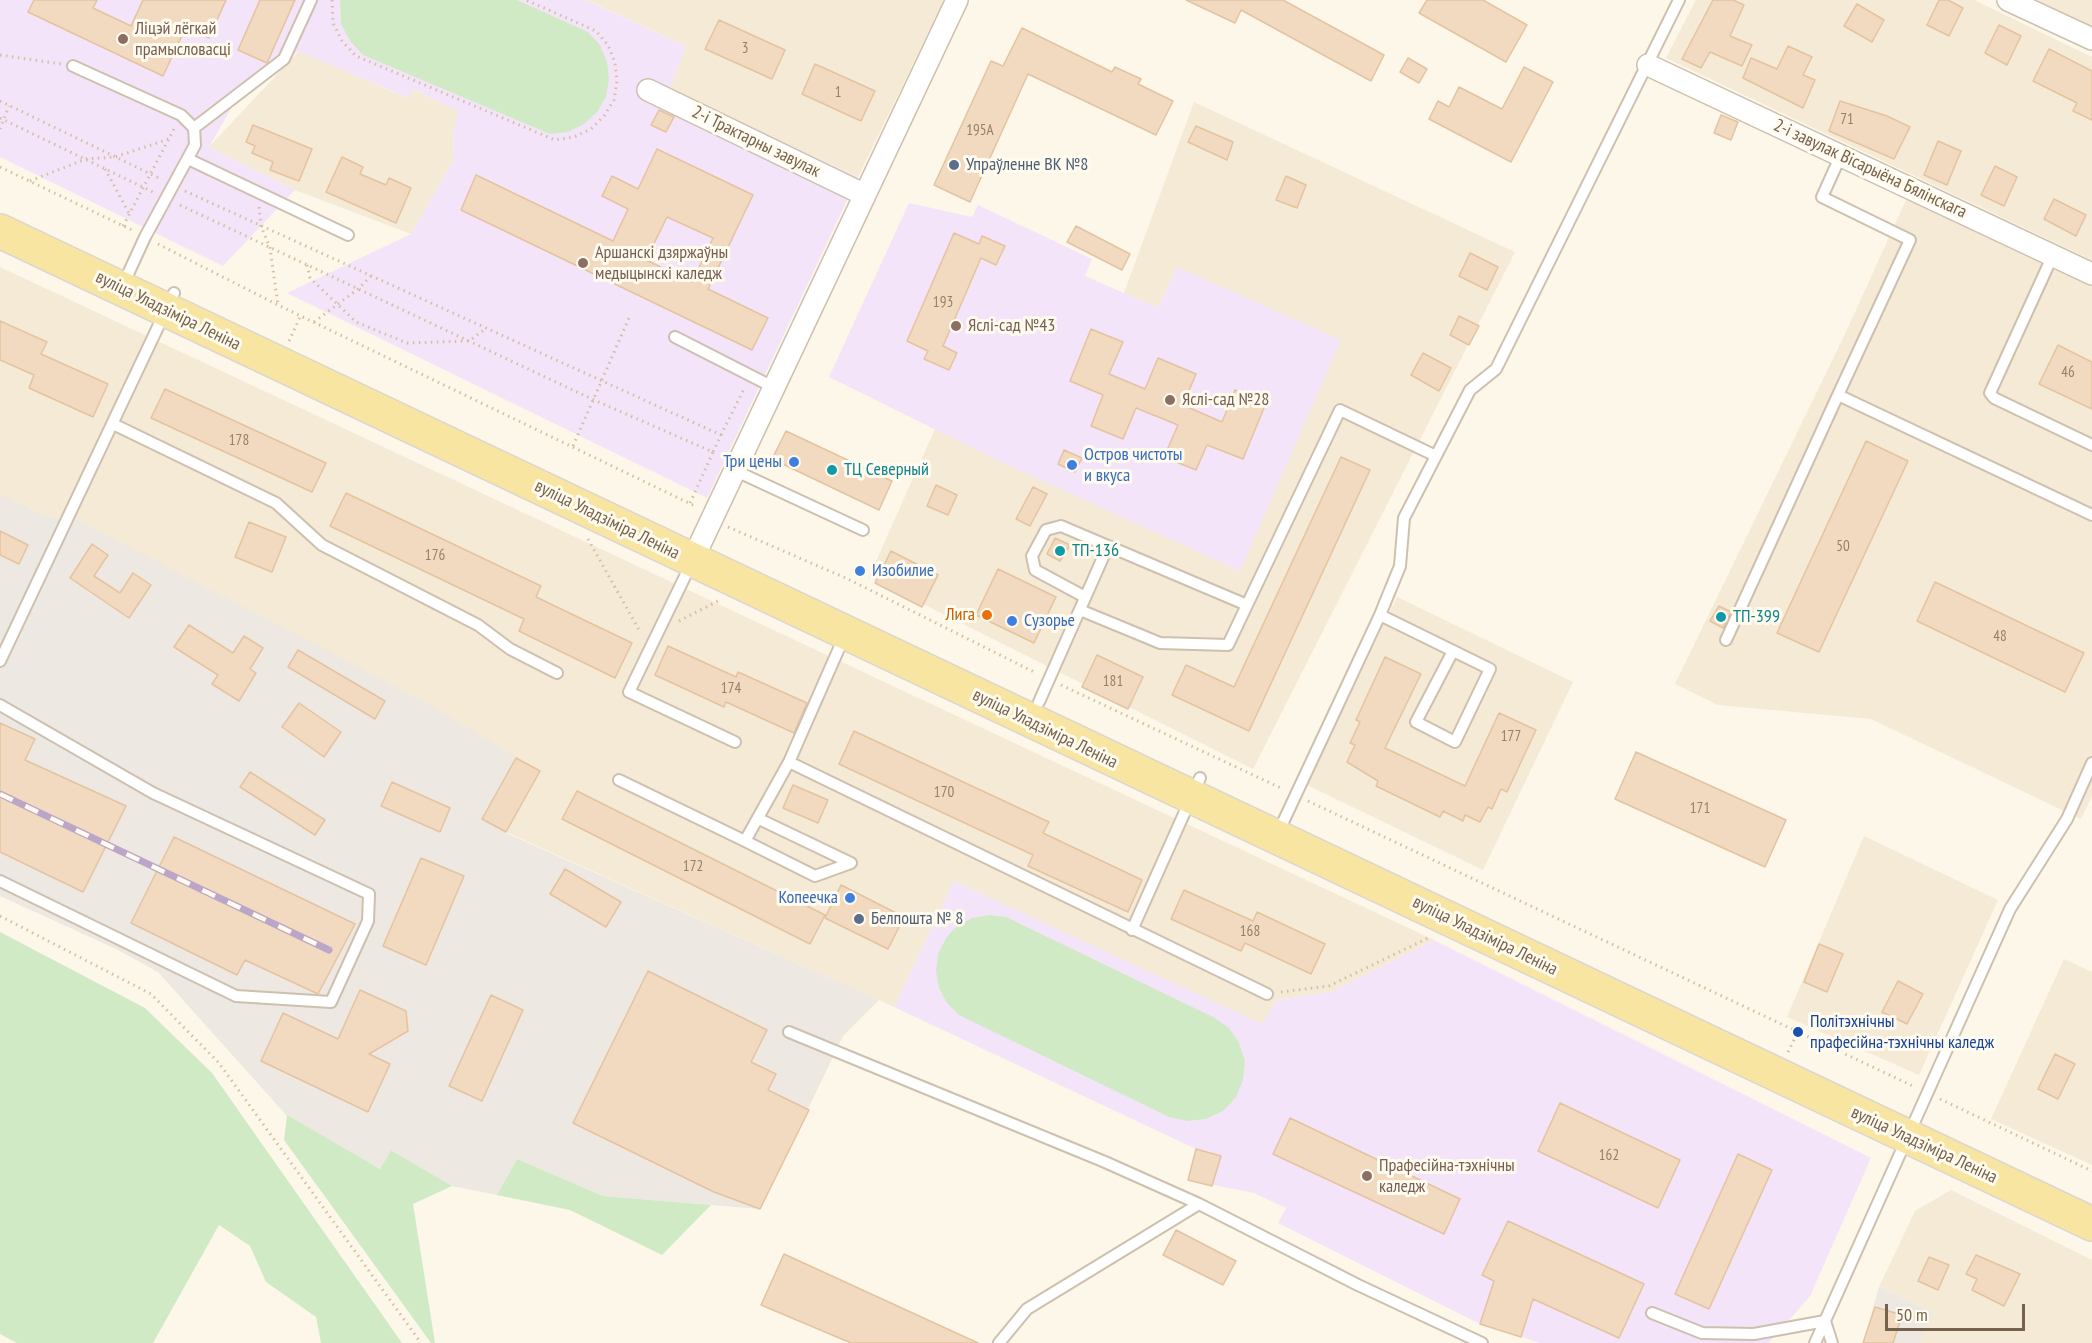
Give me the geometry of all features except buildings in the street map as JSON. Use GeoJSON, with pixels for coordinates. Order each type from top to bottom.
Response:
{"type":"FeatureCollection","features":[{"type":"Feature","properties":{"kind":"main road","name":"вуліца Уладзіміра Леніна"},"geometry":{"type":"LineString","coordinates":[[0,211],[126,280],[170,301],[707,544],[1043,690],[1196,789]]}},
{"type":"Feature","properties":{"kind":"main road","name":"вуліца Уладзіміра Леніна"},"geometry":{"type":"LineString","coordinates":[[0,231],[126,280]]}},
{"type":"Feature","properties":{"kind":"main road","name":"вуліца Уладзіміра Леніна"},"geometry":{"type":"LineString","coordinates":[[170,301],[286,346],[707,544],[846,634],[1196,789],[1286,816],[1792,1044],[1916,1115],[2092,1224]]}},
{"type":"Feature","properties":{"kind":"main road","name":"вуліца Уладзіміра Леніна"},"geometry":{"type":"LineString","coordinates":[[1286,816],[2092,1201]]}},
{"type":"Feature","properties":{"kind":"street"},"geometry":{"type":"LineString","coordinates":[[707,544],[736,471],[957,0]]}},
{"type":"Feature","properties":{"kind":"street"},"geometry":{"type":"LineString","coordinates":[[2008,0],[2092,39]]}},
{"type":"Feature","properties":{"kind":"street","name":"2-і завулак Вісарыёна Бялінскага"},"geometry":{"type":"LineString","coordinates":[[1648,65],[2092,274]]}},
{"type":"Feature","properties":{"kind":"street","name":"2-і Трактарны завулак"},"geometry":{"type":"LineString","coordinates":[[648,90],[865,195]]}},
{"type":"Feature","properties":{"kind":"lane"},"geometry":{"type":"LineString","coordinates":[[194,128],[284,59],[311,0]]}},
{"type":"Feature","properties":{"kind":"lane"},"geometry":{"type":"LineString","coordinates":[[1286,816],[1380,615],[1400,566],[1404,518],[1470,390],[1496,369],[1679,0]]}},
{"type":"Feature","properties":{"kind":"lane"},"geometry":{"type":"LineString","coordinates":[[73,66],[181,115],[194,128],[195,145],[145,237],[126,280]]}},
{"type":"Feature","properties":{"kind":"lane"},"geometry":{"type":"LineString","coordinates":[[1726,640],[1910,240],[1822,197],[1840,155]]}},
{"type":"Feature","properties":{"kind":"lane"},"geometry":{"type":"LineString","coordinates":[[188,159],[348,235]]}},
{"type":"Feature","properties":{"kind":"lane"},"geometry":{"type":"LineString","coordinates":[[2053,255],[1990,393],[1994,398],[2092,445]]}},
{"type":"Feature","properties":{"kind":"lane"},"geometry":{"type":"LineString","coordinates":[[0,661],[170,301]]}},
{"type":"Feature","properties":{"kind":"lane"},"geometry":{"type":"LineString","coordinates":[[675,337],[775,388]]}},
{"type":"Feature","properties":{"kind":"lane"},"geometry":{"type":"LineString","coordinates":[[1838,395],[2092,514]]}},
{"type":"Feature","properties":{"kind":"lane"},"geometry":{"type":"LineString","coordinates":[[1080,610],[1160,642],[1228,645],[1340,410],[1436,456]]}},
{"type":"Feature","properties":{"kind":"lane"},"geometry":{"type":"LineString","coordinates":[[113,424],[276,503],[322,545],[478,625],[510,649],[557,674]]}},
{"type":"Feature","properties":{"kind":"lane"},"geometry":{"type":"LineString","coordinates":[[736,471],[863,530]]}},
{"type":"Feature","properties":{"kind":"lane"},"geometry":{"type":"LineString","coordinates":[[1086,597],[1035,570],[1032,556],[1046,530],[1060,526],[1247,605]]}},
{"type":"Feature","properties":{"kind":"lane"},"geometry":{"type":"LineString","coordinates":[[707,544],[655,633],[629,692],[735,742]]}},
{"type":"Feature","properties":{"kind":"lane"},"geometry":{"type":"LineString","coordinates":[[1043,690],[1108,546]]}},
{"type":"Feature","properties":{"kind":"lane"},"geometry":{"type":"LineString","coordinates":[[1380,615],[1490,669],[1455,742],[1416,722],[1453,651]]}},
{"type":"Feature","properties":{"kind":"lane"},"geometry":{"type":"LineString","coordinates":[[746,840],[789,762],[846,634]]}},
{"type":"Feature","properties":{"kind":"lane"},"geometry":{"type":"LineString","coordinates":[[0,705],[153,793],[369,894],[368,921],[331,1002],[236,996],[0,881]]}},
{"type":"Feature","properties":{"kind":"lane"},"geometry":{"type":"LineString","coordinates":[[789,762],[1267,994]]}},
{"type":"Feature","properties":{"kind":"lane"},"geometry":{"type":"LineString","coordinates":[[1815,1343],[2010,909],[2067,819],[2092,763]]}},
{"type":"Feature","properties":{"kind":"lane"},"geometry":{"type":"LineString","coordinates":[[619,780],[746,840],[815,876],[851,863],[759,819]]}},
{"type":"Feature","properties":{"kind":"lane"},"geometry":{"type":"LineString","coordinates":[[1132,930],[1196,789]]}},
{"type":"Feature","properties":{"kind":"lane"},"geometry":{"type":"LineString","coordinates":[[789,1032],[1105,1162],[1198,1204],[1358,1285],[1482,1343]]}},
{"type":"Feature","properties":{"kind":"lane"},"geometry":{"type":"LineString","coordinates":[[999,1343],[1027,1309],[1198,1204]]}},
{"type":"Feature","properties":{"kind":"lane"},"geometry":{"type":"LineString","coordinates":[[1652,1313],[1702,1333],[1754,1334],[1824,1321]]}},
{"type":"Feature","properties":{"kind":"lane"},"geometry":{"type":"LineString","coordinates":[[1824,1321],[1832,1343]]}},
{"type":"Feature","properties":{"kind":"path"},"geometry":{"type":"LineString","coordinates":[[332,0],[333,22],[342,41],[356,56],[555,140],[574,137],[591,129],[604,116],[614,100],[617,81],[615,63],[608,45],[596,31],[526,0]]}},
{"type":"Feature","properties":{"kind":"path"},"geometry":{"type":"LineString","coordinates":[[0,55],[73,66]]}},
{"type":"Feature","properties":{"kind":"path"},"geometry":{"type":"LineString","coordinates":[[0,101],[174,186],[721,435]]}},
{"type":"Feature","properties":{"kind":"path"},"geometry":{"type":"LineString","coordinates":[[0,129],[9,106]]}},
{"type":"Feature","properties":{"kind":"path"},"geometry":{"type":"LineString","coordinates":[[123,226],[181,115]]}},
{"type":"Feature","properties":{"kind":"path"},"geometry":{"type":"LineString","coordinates":[[0,118],[594,400],[713,452]]}},
{"type":"Feature","properties":{"kind":"path"},"geometry":{"type":"LineString","coordinates":[[30,181],[86,159],[115,157],[169,139]]}},
{"type":"Feature","properties":{"kind":"path"},"geometry":{"type":"LineString","coordinates":[[0,167],[704,511]]}},
{"type":"Feature","properties":{"kind":"path"},"geometry":{"type":"LineString","coordinates":[[105,169],[130,215]]}},
{"type":"Feature","properties":{"kind":"path"},"geometry":{"type":"LineString","coordinates":[[257,192],[261,225],[270,248],[278,304]]}},
{"type":"Feature","properties":{"kind":"path"},"geometry":{"type":"LineString","coordinates":[[307,265],[310,278],[356,321],[407,343],[469,341],[485,329]]}},
{"type":"Feature","properties":{"kind":"path"},"geometry":{"type":"LineString","coordinates":[[314,322],[358,289],[371,276]]}},
{"type":"Feature","properties":{"kind":"path"},"geometry":{"type":"LineString","coordinates":[[286,346],[301,315]]}},
{"type":"Feature","properties":{"kind":"path"},"geometry":{"type":"LineString","coordinates":[[573,446],[629,318]]}},
{"type":"Feature","properties":{"kind":"path"},"geometry":{"type":"LineString","coordinates":[[690,503],[751,376]]}},
{"type":"Feature","properties":{"kind":"path"},"geometry":{"type":"LineString","coordinates":[[584,531],[639,630],[655,633],[723,599]]}},
{"type":"Feature","properties":{"kind":"path"},"geometry":{"type":"LineString","coordinates":[[707,544],[848,579],[1043,690],[1286,816],[1792,1044],[1916,1115],[2092,1171]]}},
{"type":"Feature","properties":{"kind":"path"},"geometry":{"type":"LineString","coordinates":[[0,916],[151,994],[212,1055],[421,1343]]}},
{"type":"Feature","properties":{"kind":"path"},"geometry":{"type":"LineString","coordinates":[[1267,994],[1329,986],[1435,934]]}},
{"type":"Feature","properties":{"kind":"shaded area","name":"Аршанскі дзяржаўны медыцынскі каледж"},"geometry":{"type":"Polygon","coordinates":[[[0,0],[586,0],[686,46],[669,90],[858,177],[707,498],[287,293],[411,234],[453,161],[454,126],[458,111],[413,89],[408,98],[298,51],[236,100],[209,147],[295,190],[223,266],[0,157],[0,0]]]}},
{"type":"Feature","properties":{"kind":"shaded area"},"geometry":{"type":"Polygon","coordinates":[[[587,0],[944,0],[858,177],[669,90],[686,46],[587,0]]]}},
{"type":"Feature","properties":{"kind":"shaded area"},"geometry":{"type":"Polygon","coordinates":[[[1696,0],[1974,0],[2092,57],[2092,260],[1666,58],[1696,0]]]}},
{"type":"Feature","properties":{"kind":"shaded area"},"geometry":{"type":"Polygon","coordinates":[[[2029,0],[2092,0],[2092,30],[2029,0]]]}},
{"type":"Feature","properties":{"kind":"shaded area"},"geometry":{"type":"Polygon","coordinates":[[[299,51],[407,98],[412,89],[459,111],[454,126],[453,161],[411,234],[295,190],[209,147],[299,51]]]}},
{"type":"Feature","properties":{"kind":"shaded area"},"geometry":{"type":"Polygon","coordinates":[[[1194,102],[1515,252],[1253,769],[869,577],[935,429],[1240,571],[1177,267],[1158,308],[1124,293],[1194,102]]]}},
{"type":"Feature","properties":{"kind":"shaded area"},"geometry":{"type":"Polygon","coordinates":[[[1907,198],[2092,287],[2092,796],[2081,819],[1871,719],[1718,705],[1675,684],[1846,332],[1907,198]]]}},
{"type":"Feature","properties":{"kind":"shaded area","name":"Яслі-сад №28"},"geometry":{"type":"Polygon","coordinates":[[[909,203],[972,217],[978,205],[1092,259],[1085,276],[1158,308],[1177,267],[1341,340],[1240,571],[997,460],[829,377],[909,203]]]}},
{"type":"Feature","properties":{"kind":"shaded area"},"geometry":{"type":"Polygon","coordinates":[[[0,267],[1434,940],[1331,992],[1277,1000],[1262,1025],[954,881],[894,1007],[506,832],[539,771],[78,520],[43,515],[0,494],[0,267]]]}},
{"type":"Feature","properties":{"kind":"shaded area"},"geometry":{"type":"Polygon","coordinates":[[[0,494],[43,515],[78,520],[427,703],[540,771],[506,833],[879,1000],[843,1036],[760,1209],[603,1196],[517,1159],[497,1195],[452,1186],[391,1150],[380,1169],[287,1116],[158,972],[114,948],[0,896],[0,494]]]}},
{"type":"Feature","properties":{"kind":"shaded area"},"geometry":{"type":"Polygon","coordinates":[[[1397,597],[1573,682],[1483,870],[1307,785],[1397,597]]]}},
{"type":"Feature","properties":{"kind":"shaded area"},"geometry":{"type":"Polygon","coordinates":[[[1864,836],[1998,900],[1919,1075],[1787,1017],[1864,836]]]}},
{"type":"Feature","properties":{"kind":"shaded area"},"geometry":{"type":"Polygon","coordinates":[[[954,881],[1262,1024],[1277,1000],[1331,992],[1434,940],[1871,1158],[1810,1296],[1769,1343],[1540,1343],[1480,1324],[1278,1223],[1286,1208],[1254,1193],[1188,1180],[1196,1149],[894,1007],[954,881]]]}},
{"type":"Feature","properties":{"kind":"shaded area"},"geometry":{"type":"Polygon","coordinates":[[[2064,959],[2092,972],[2092,1165],[1991,1119],[2064,959]]]}},
{"type":"Feature","properties":{"kind":"shaded area"},"geometry":{"type":"Polygon","coordinates":[[[1951,1190],[2092,1260],[2092,1343],[1919,1343],[1934,1313],[1879,1287],[1915,1211],[1951,1190]]]}},
{"type":"Feature","properties":{"kind":"shaded area"},"geometry":{"type":"Polygon","coordinates":[[[1879,1287],[1934,1313],[1919,1343],[1863,1343],[1879,1287]]]}},
{"type":"Feature","properties":{"kind":"green space"},"geometry":{"type":"Polygon","coordinates":[[[340,0],[517,0],[588,32],[600,45],[607,62],[609,79],[606,97],[597,112],[584,124],[568,132],[550,134],[363,55],[350,41],[341,24],[340,0]]]}},
{"type":"Feature","properties":{"kind":"green space"},"geometry":{"type":"Polygon","coordinates":[[[989,915],[1006,917],[1213,1017],[1229,1028],[1239,1043],[1245,1061],[1243,1080],[1236,1097],[1223,1111],[1206,1119],[1187,1121],[1169,1117],[959,1015],[947,1003],[939,988],[936,971],[938,954],[946,938],[957,926],[972,918],[989,915]]]}},
{"type":"Feature","properties":{"kind":"green space"},"geometry":{"type":"Polygon","coordinates":[[[0,932],[145,1008],[212,1073],[402,1343],[321,1343],[316,1317],[266,1282],[250,1246],[219,1225],[153,1343],[17,1343],[0,1334],[0,932]]]}},
{"type":"Feature","properties":{"kind":"green space"},"geometry":{"type":"Polygon","coordinates":[[[287,1115],[380,1169],[391,1150],[452,1186],[413,1204],[435,1343],[431,1343],[284,1140],[287,1115]]]}},
{"type":"Feature","properties":{"kind":"green space"},"geometry":{"type":"Polygon","coordinates":[[[517,1159],[603,1196],[711,1205],[662,1255],[570,1210],[497,1195],[517,1159]]]}},
{"type":"Feature","properties":{"kind":"railway"},"geometry":{"type":"LineString","coordinates":[[0,794],[329,950]]}},
{"type":"Feature","properties":{"kind":"place","name":"Ліцэй лёгкай прамысловасці"},"geometry":{"type":"Point","coordinates":[123,39]}},
{"type":"Feature","properties":{"kind":"place","name":"Упраўленне ВК №8"},"geometry":{"type":"Point","coordinates":[954,165]}},
{"type":"Feature","properties":{"kind":"place","name":"Аршанскі дзяржаўны медыцынскі каледж"},"geometry":{"type":"Point","coordinates":[583,263]}},
{"type":"Feature","properties":{"kind":"place","name":"Яслі-сад №43"},"geometry":{"type":"Point","coordinates":[956,326]}},
{"type":"Feature","properties":{"kind":"place","name":"Яслі-сад №28"},"geometry":{"type":"Point","coordinates":[1170,400]}},
{"type":"Feature","properties":{"kind":"place","name":"Три цены"},"geometry":{"type":"Point","coordinates":[794,462]}},
{"type":"Feature","properties":{"kind":"place","name":"Остров чистоты и вкуса"},"geometry":{"type":"Point","coordinates":[1072,465]}},
{"type":"Feature","properties":{"kind":"place","name":"ТЦ Северный"},"geometry":{"type":"Point","coordinates":[832,470]}},
{"type":"Feature","properties":{"kind":"place","name":"ТП-136"},"geometry":{"type":"Point","coordinates":[1060,551]}},
{"type":"Feature","properties":{"kind":"place","name":"Изобилие"},"geometry":{"type":"Point","coordinates":[860,571]}},
{"type":"Feature","properties":{"kind":"place","name":"Лига"},"geometry":{"type":"Point","coordinates":[987,615]}},
{"type":"Feature","properties":{"kind":"place","name":"ТП-399"},"geometry":{"type":"Point","coordinates":[1721,617]}},
{"type":"Feature","properties":{"kind":"place","name":"Сузорье"},"geometry":{"type":"Point","coordinates":[1012,621]}},
{"type":"Feature","properties":{"kind":"place","name":"Копеечка"},"geometry":{"type":"Point","coordinates":[850,898]}},
{"type":"Feature","properties":{"kind":"place","name":"Белпошта № 8"},"geometry":{"type":"Point","coordinates":[859,919]}},
{"type":"Feature","properties":{"kind":"place","name":"Політэхнічны прафесійна-тэхнічны каледж"},"geometry":{"type":"Point","coordinates":[1798,1032]}},
{"type":"Feature","properties":{"kind":"place","name":"Прафесійна-тэхнічны каледж"},"geometry":{"type":"Point","coordinates":[1367,1176]}}]}
